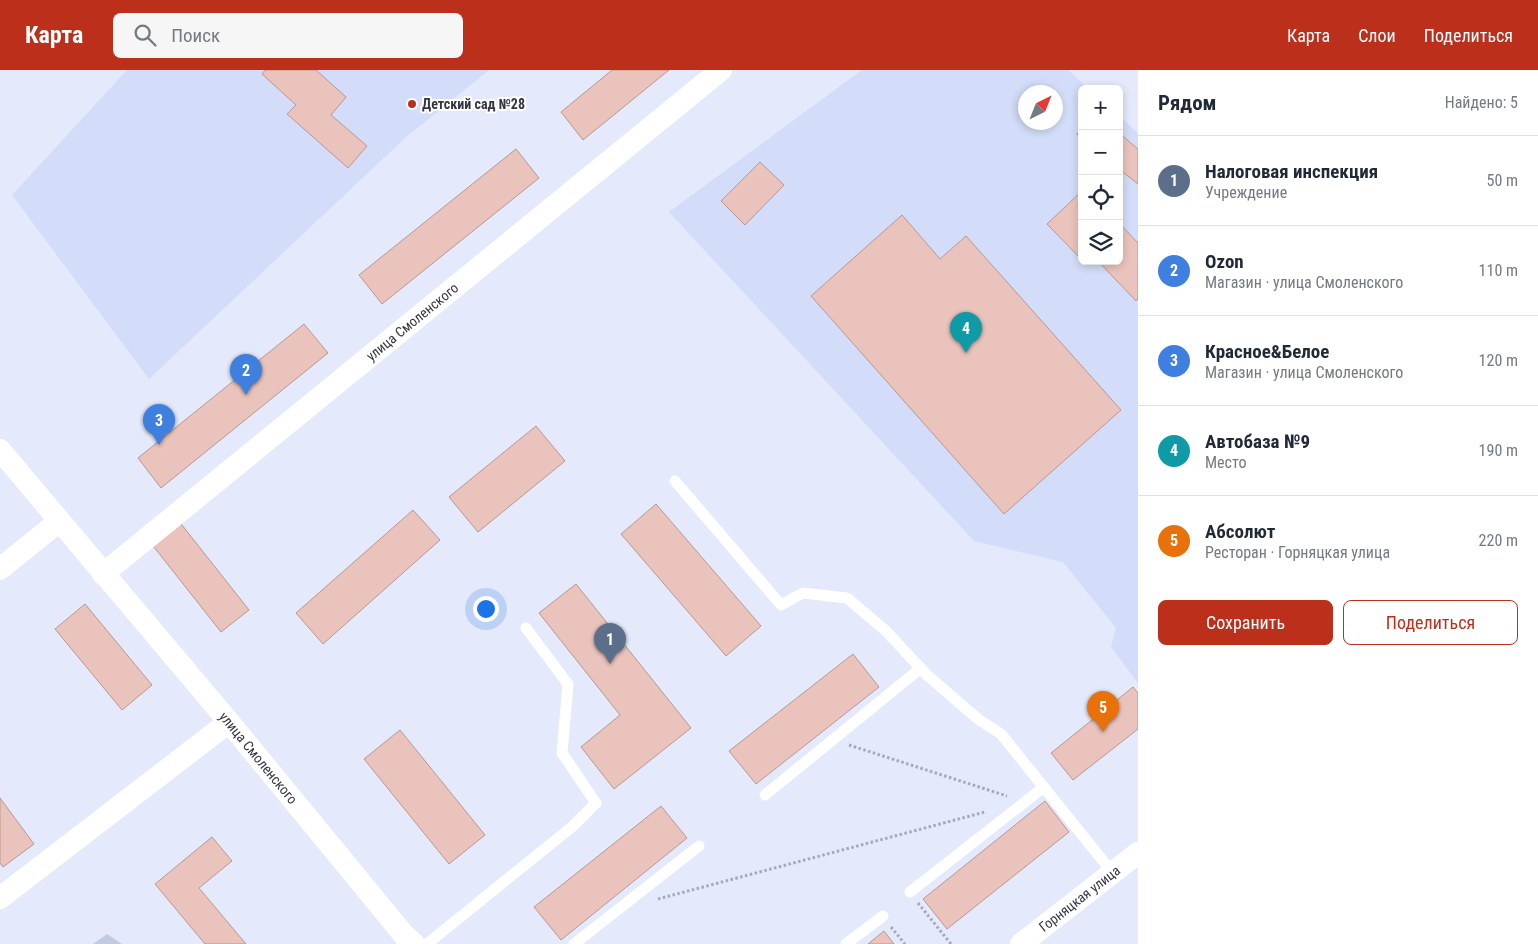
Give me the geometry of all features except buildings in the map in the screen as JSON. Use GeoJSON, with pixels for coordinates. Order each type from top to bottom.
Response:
{"type":"FeatureCollection","features":[{"type":"Feature","properties":{"kind":"street","name":"улица Смоленского"},"geometry":{"type":"LineString","coordinates":[[102,574],[721,70]]}},
{"type":"Feature","properties":{"kind":"street","name":"улица Смоленского"},"geometry":{"type":"LineString","coordinates":[[0,450],[58,522],[229,722],[404,941]]}},
{"type":"Feature","properties":{"kind":"street"},"geometry":{"type":"LineString","coordinates":[[0,569],[58,522]]}},
{"type":"Feature","properties":{"kind":"street"},"geometry":{"type":"LineString","coordinates":[[0,898],[229,722]]}},
{"type":"Feature","properties":{"kind":"street","name":"Горняцкая улица"},"geometry":{"type":"LineString","coordinates":[[1021,944],[1138,853]]}},
{"type":"Feature","properties":{"kind":"lane"},"geometry":{"type":"LineString","coordinates":[[675,481],[781,605],[803,593],[847,598],[978,719],[1001,734],[1112,872]]}},
{"type":"Feature","properties":{"kind":"lane"},"geometry":{"type":"LineString","coordinates":[[427,944],[573,826],[596,803],[562,753],[568,684],[526,628]]}},
{"type":"Feature","properties":{"kind":"lane"},"geometry":{"type":"LineString","coordinates":[[766,795],[921,668]]}},
{"type":"Feature","properties":{"kind":"lane"},"geometry":{"type":"LineString","coordinates":[[910,892],[1044,787]]}},
{"type":"Feature","properties":{"kind":"lane"},"geometry":{"type":"LineString","coordinates":[[574,944],[699,846]]}},
{"type":"Feature","properties":{"kind":"lane"},"geometry":{"type":"LineString","coordinates":[[846,944],[883,916]]}},
{"type":"Feature","properties":{"kind":"path"},"geometry":{"type":"LineString","coordinates":[[833,740],[1024,802]]}},
{"type":"Feature","properties":{"kind":"path"},"geometry":{"type":"LineString","coordinates":[[655,900],[986,812]]}},
{"type":"Feature","properties":{"kind":"path"},"geometry":{"type":"LineString","coordinates":[[910,892],[951,944]]}},
{"type":"Feature","properties":{"kind":"path"},"geometry":{"type":"LineString","coordinates":[[883,916],[905,944]]}},
{"type":"Feature","properties":{"kind":"shaded area"},"geometry":{"type":"Polygon","coordinates":[[[127,70],[489,70],[405,138],[149,379],[12,195],[127,70]]]}},
{"type":"Feature","properties":{"kind":"shaded area"},"geometry":{"type":"Polygon","coordinates":[[[862,70],[1068,70],[1085,85],[1078,85],[1078,265],[1123,265],[1123,120],[1138,133],[1138,683],[1111,647],[1116,628],[1063,562],[974,541],[669,212],[862,70]]]}},
{"type":"Feature","properties":{"kind":"shaded area"},"geometry":{"type":"Polygon","coordinates":[[[107,934],[122,944],[93,944],[107,934]]]}},
{"type":"Feature","properties":{"kind":"place","name":"Детский сад №28"},"geometry":{"type":"Point","coordinates":[412,104]}},
{"type":"Feature","properties":{"kind":"place","name":"Автобаза №9"},"geometry":{"type":"Point","coordinates":[966,353]}},
{"type":"Feature","properties":{"kind":"place","name":"Ozon"},"geometry":{"type":"Point","coordinates":[246,395]}},
{"type":"Feature","properties":{"kind":"place","name":"Красное&Белое"},"geometry":{"type":"Point","coordinates":[159,445]}},
{"type":"Feature","properties":{"kind":"place","name":"Налоговая инспекция"},"geometry":{"type":"Point","coordinates":[610,664]}},
{"type":"Feature","properties":{"kind":"place","name":"Абсолют"},"geometry":{"type":"Point","coordinates":[1103,732]}}]}
